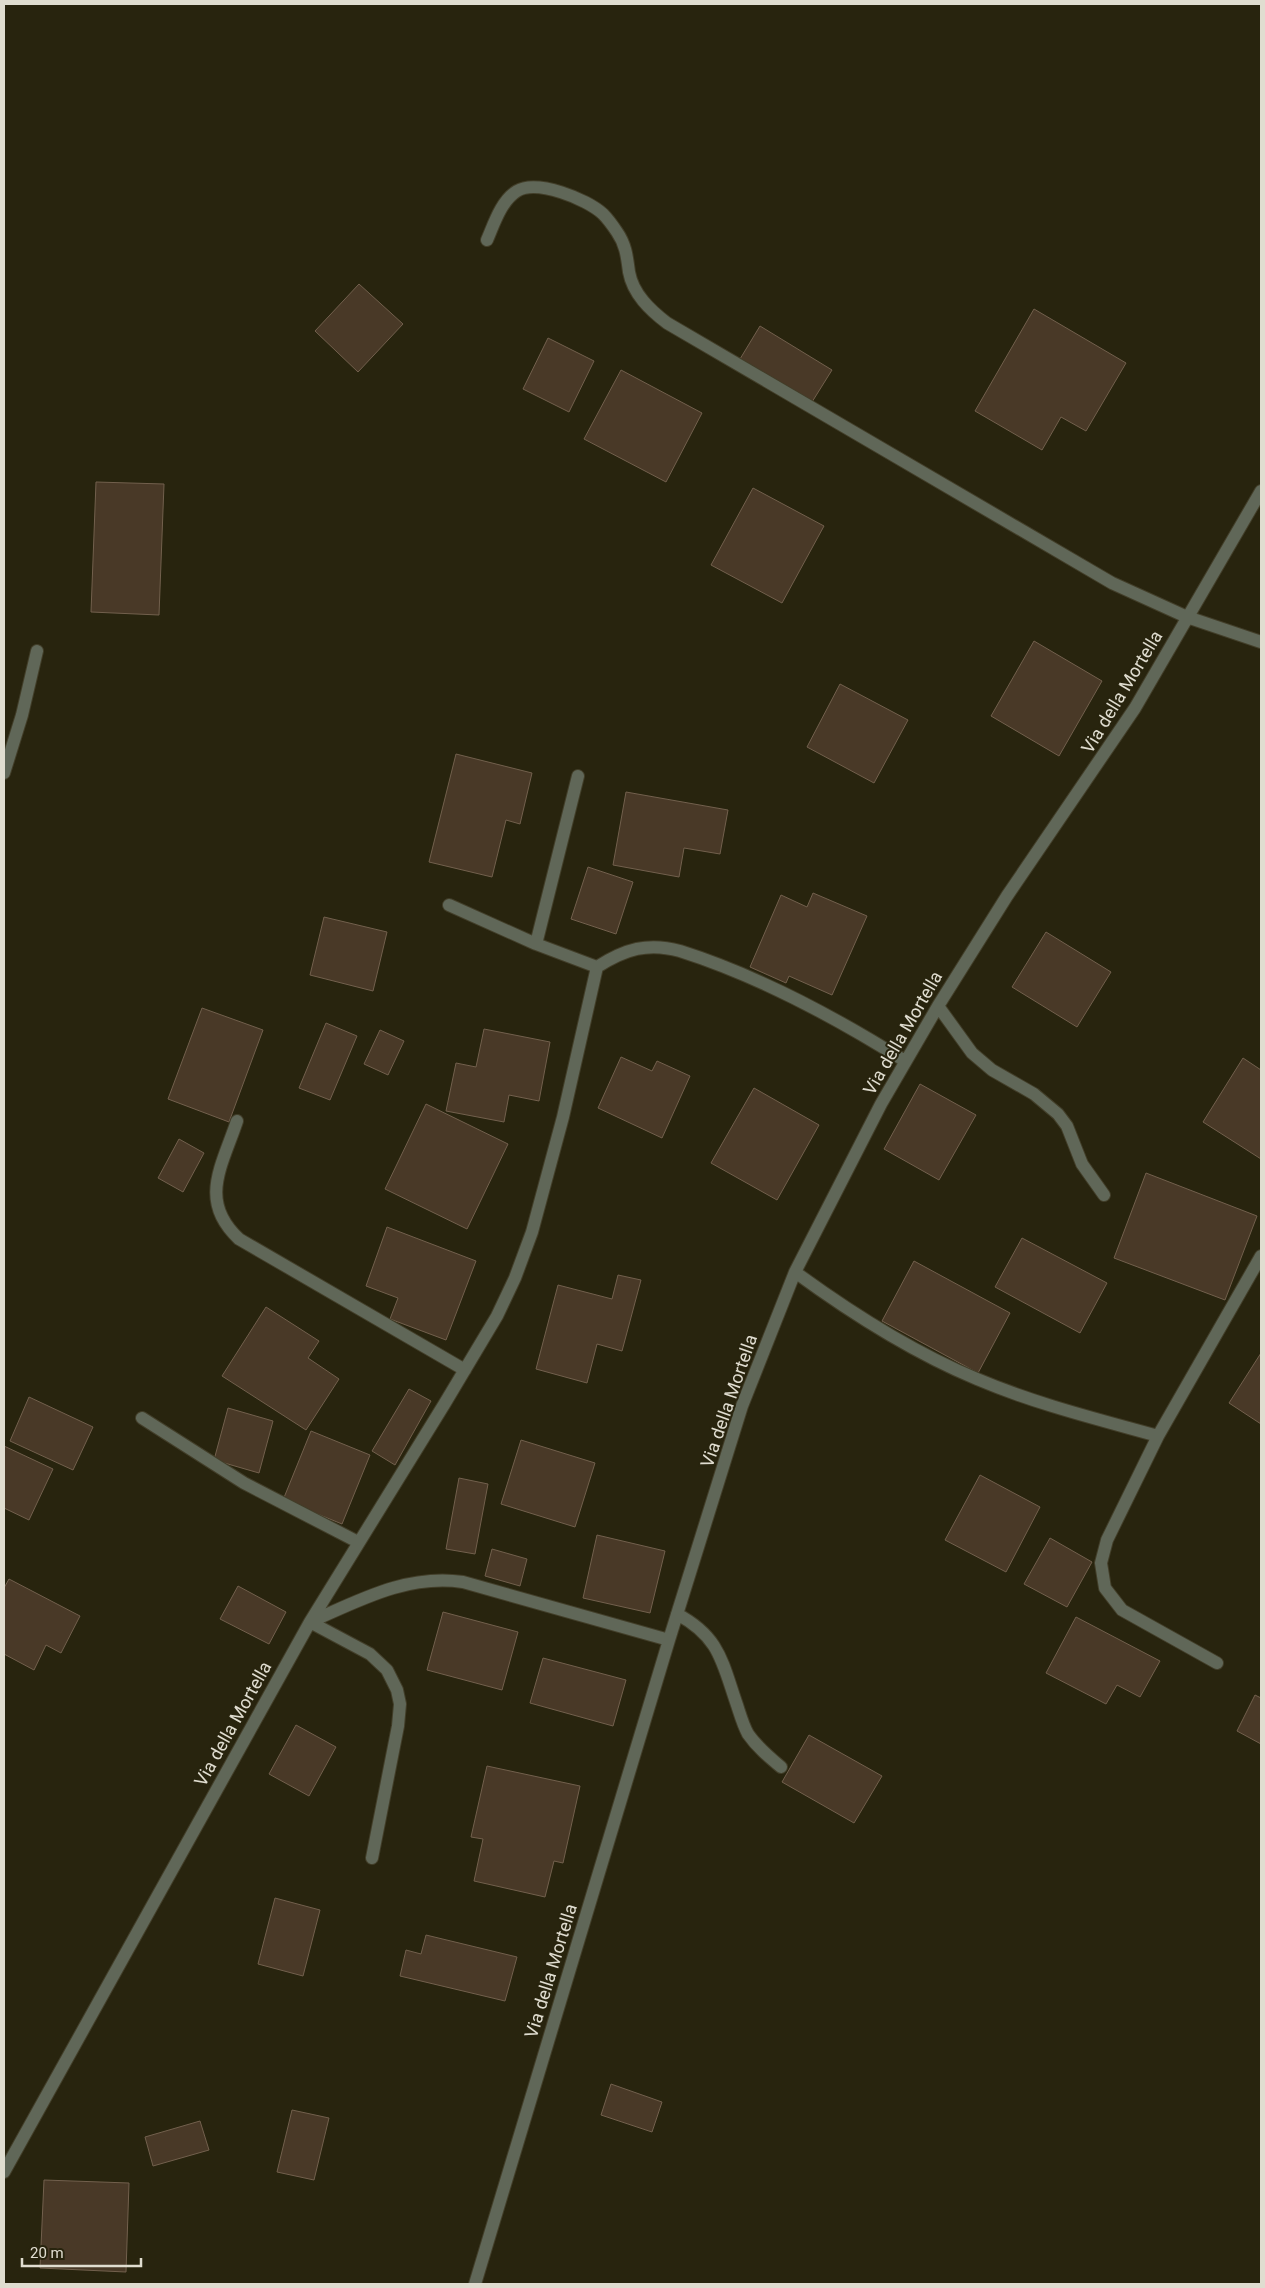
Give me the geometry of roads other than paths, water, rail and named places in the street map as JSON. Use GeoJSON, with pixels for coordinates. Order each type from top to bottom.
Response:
{"type":"FeatureCollection","features":[{"type":"Feature","properties":{"kind":"street"},"geometry":{"type":"LineString","coordinates":[[487,240],[503,206],[517,191],[526,188],[535,187],[560,193],[590,206],[602,213],[624,244],[629,272],[636,291],[644,302],[667,323],[1105,579],[1188,617],[1261,642]]}},
{"type":"Feature","properties":{"kind":"street","name":"Via della Mortella"},"geometry":{"type":"LineString","coordinates":[[475,2284],[669,1640],[742,1406],[795,1272],[905,1061],[1016,883],[1120,732],[1261,491]]}},
{"type":"Feature","properties":{"kind":"street"},"geometry":{"type":"LineString","coordinates":[[4,773],[22,715],[37,651]]}},
{"type":"Feature","properties":{"kind":"street"},"geometry":{"type":"LineString","coordinates":[[536,944],[578,776]]}},
{"type":"Feature","properties":{"kind":"street"},"geometry":{"type":"LineString","coordinates":[[449,905],[536,944],[597,967],[628,950],[640,946],[680,951],[751,978],[867,1036],[905,1061]]}},
{"type":"Feature","properties":{"kind":"street","name":"Via della Mortella"},"geometry":{"type":"LineString","coordinates":[[4,2172],[310,1622],[497,1316],[524,1257],[576,1069],[597,967]]}},
{"type":"Feature","properties":{"kind":"street"},"geometry":{"type":"LineString","coordinates":[[938,1006],[972,1053],[992,1070],[1047,1103],[1058,1114],[1067,1126],[1088,1174],[1104,1195]]}},
{"type":"Feature","properties":{"kind":"street"},"geometry":{"type":"LineString","coordinates":[[237,1121],[216,1187],[217,1209],[232,1233],[239,1239],[403,1336],[465,1370]]}},
{"type":"Feature","properties":{"kind":"street"},"geometry":{"type":"LineString","coordinates":[[1218,1663],[1122,1610],[1108,1595],[1102,1578],[1101,1563],[1107,1540],[1158,1436],[1261,1256]]}},
{"type":"Feature","properties":{"kind":"street"},"geometry":{"type":"LineString","coordinates":[[795,1272],[864,1319],[969,1376],[1074,1414],[1158,1436]]}},
{"type":"Feature","properties":{"kind":"street"},"geometry":{"type":"LineString","coordinates":[[142,1418],[244,1483],[358,1542]]}},
{"type":"Feature","properties":{"kind":"street"},"geometry":{"type":"LineString","coordinates":[[310,1622],[400,1584],[448,1580],[464,1582],[669,1640]]}},
{"type":"Feature","properties":{"kind":"street"},"geometry":{"type":"LineString","coordinates":[[677,1614],[694,1624],[712,1640],[747,1733],[762,1751],[781,1767]]}},
{"type":"Feature","properties":{"kind":"street"},"geometry":{"type":"LineString","coordinates":[[310,1622],[370,1654],[387,1670],[397,1690],[400,1704],[398,1726],[372,1858]]}}]}
